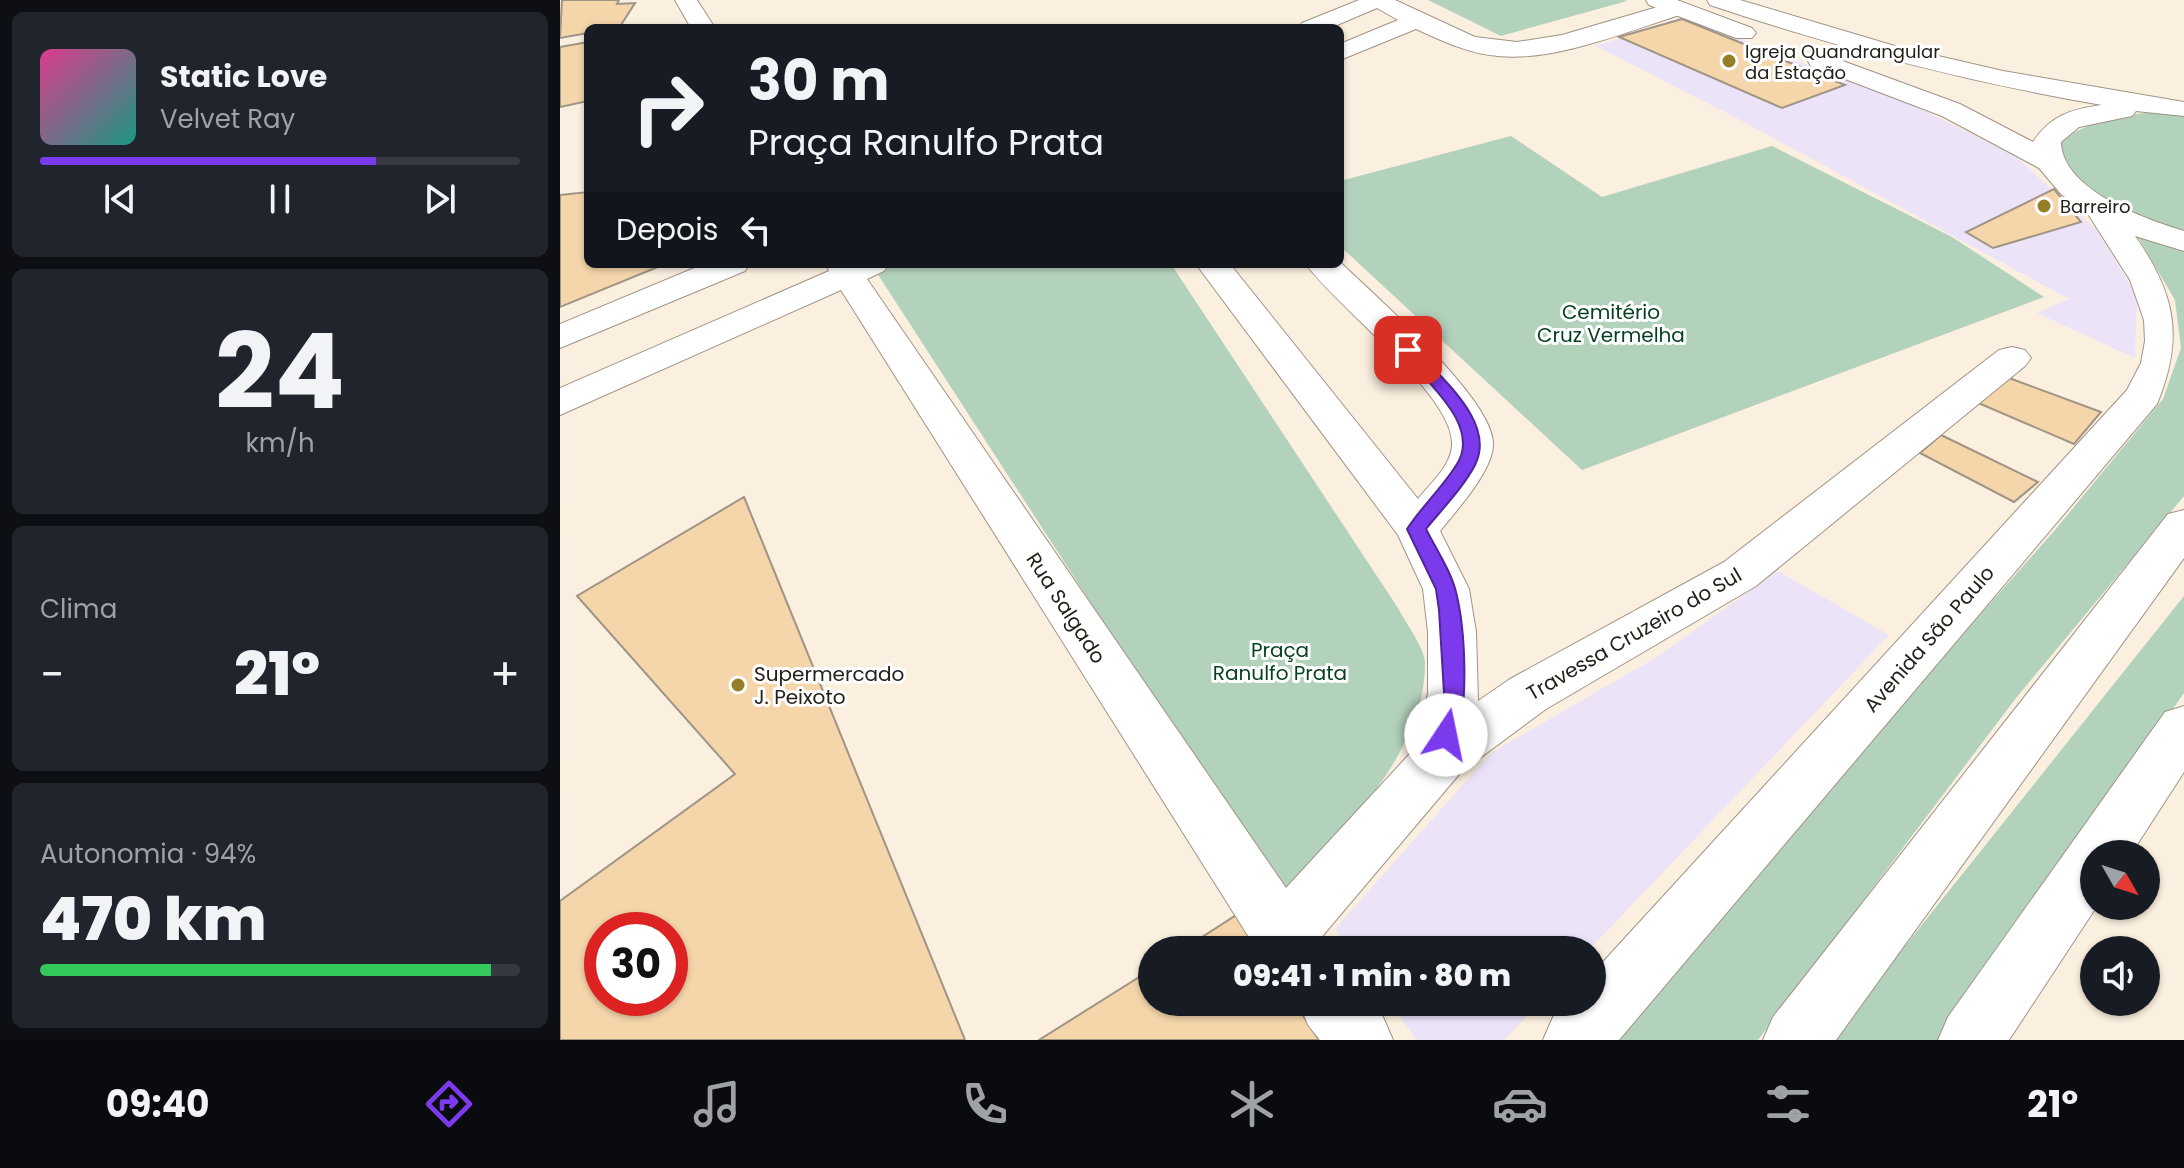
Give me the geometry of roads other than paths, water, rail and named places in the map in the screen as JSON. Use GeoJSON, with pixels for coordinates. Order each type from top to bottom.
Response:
{"type":"FeatureCollection","features":[{"type":"Feature","properties":{"kind":"street"},"geometry":{"type":"LineString","coordinates":[[686,0],[701,24]]}},
{"type":"Feature","properties":{"kind":"street"},"geometry":{"type":"LineString","coordinates":[[1320,24],[1378,0],[1417,20],[1485,47],[1519,50],[1538,48],[1668,4],[1951,110],[2047,161],[2067,185],[2100,208],[2134,224],[2184,241]]}},
{"type":"Feature","properties":{"kind":"street"},"geometry":{"type":"LineString","coordinates":[[1718,0],[1815,33],[1937,65],[2087,96],[2181,109]]}},
{"type":"Feature","properties":{"kind":"street"},"geometry":{"type":"LineString","coordinates":[[1344,51],[1417,20]]}},
{"type":"Feature","properties":{"kind":"street"},"geometry":{"type":"LineString","coordinates":[[2047,161],[2045,145],[2049,135],[2072,119],[2111,111],[2181,109]]}},
{"type":"Feature","properties":{"kind":"street","name":"Avenida São Paulo"},"geometry":{"type":"LineString","coordinates":[[1576,1040],[2143,396],[2160,364],[2164,325],[2154,290],[2100,208]]}},
{"type":"Feature","properties":{"kind":"street"},"geometry":{"type":"LineString","coordinates":[[560,337],[724,268]]}},
{"type":"Feature","properties":{"kind":"street"},"geometry":{"type":"LineString","coordinates":[[560,403],[854,268]]}},
{"type":"Feature","properties":{"kind":"street","name":"Rua Salgado"},"geometry":{"type":"LineString","coordinates":[[854,268],[1282,936]]}},
{"type":"Feature","properties":{"kind":"street"},"geometry":{"type":"LineString","coordinates":[[1216,268],[1417,529],[1446,589],[1452,632],[1454,693],[1442,756],[1294,936]]}},
{"type":"Feature","properties":{"kind":"street"},"geometry":{"type":"LineString","coordinates":[[1327,268],[1408,350],[1468,420],[1473,443],[1467,464],[1417,529]]}},
{"type":"Feature","properties":{"kind":"street","name":"Travessa Cruzeiro do Sul"},"geometry":{"type":"LineString","coordinates":[[1442,756],[1528,694],[1740,574],[2012,358]]}},
{"type":"Feature","properties":{"kind":"street"},"geometry":{"type":"LineString","coordinates":[[1796,1040],[2184,525]]}},
{"type":"Feature","properties":{"kind":"street"},"geometry":{"type":"LineString","coordinates":[[2108,840],[2180,742]]}},
{"type":"Feature","properties":{"kind":"street"},"geometry":{"type":"LineString","coordinates":[[1971,1040],[2080,880]]}},
{"type":"Feature","properties":{"kind":"place","name":"Igreja Quandrangular da Estação"},"geometry":{"type":"Point","coordinates":[1729,61]}},
{"type":"Feature","properties":{"kind":"place","name":"Barreiro"},"geometry":{"type":"Point","coordinates":[2044,206]}},
{"type":"Feature","properties":{"kind":"place","name":"Supermercado J. Peixoto"},"geometry":{"type":"Point","coordinates":[738,685]}},
{"type":"Feature","properties":{"kind":"park label","name":"Cemitério Cruz Vermelha"},"geometry":{"type":"Point","coordinates":[1611,324]}},
{"type":"Feature","properties":{"kind":"park label","name":"Praça Ranulfo Prata"},"geometry":{"type":"Point","coordinates":[1280,662]}}]}
